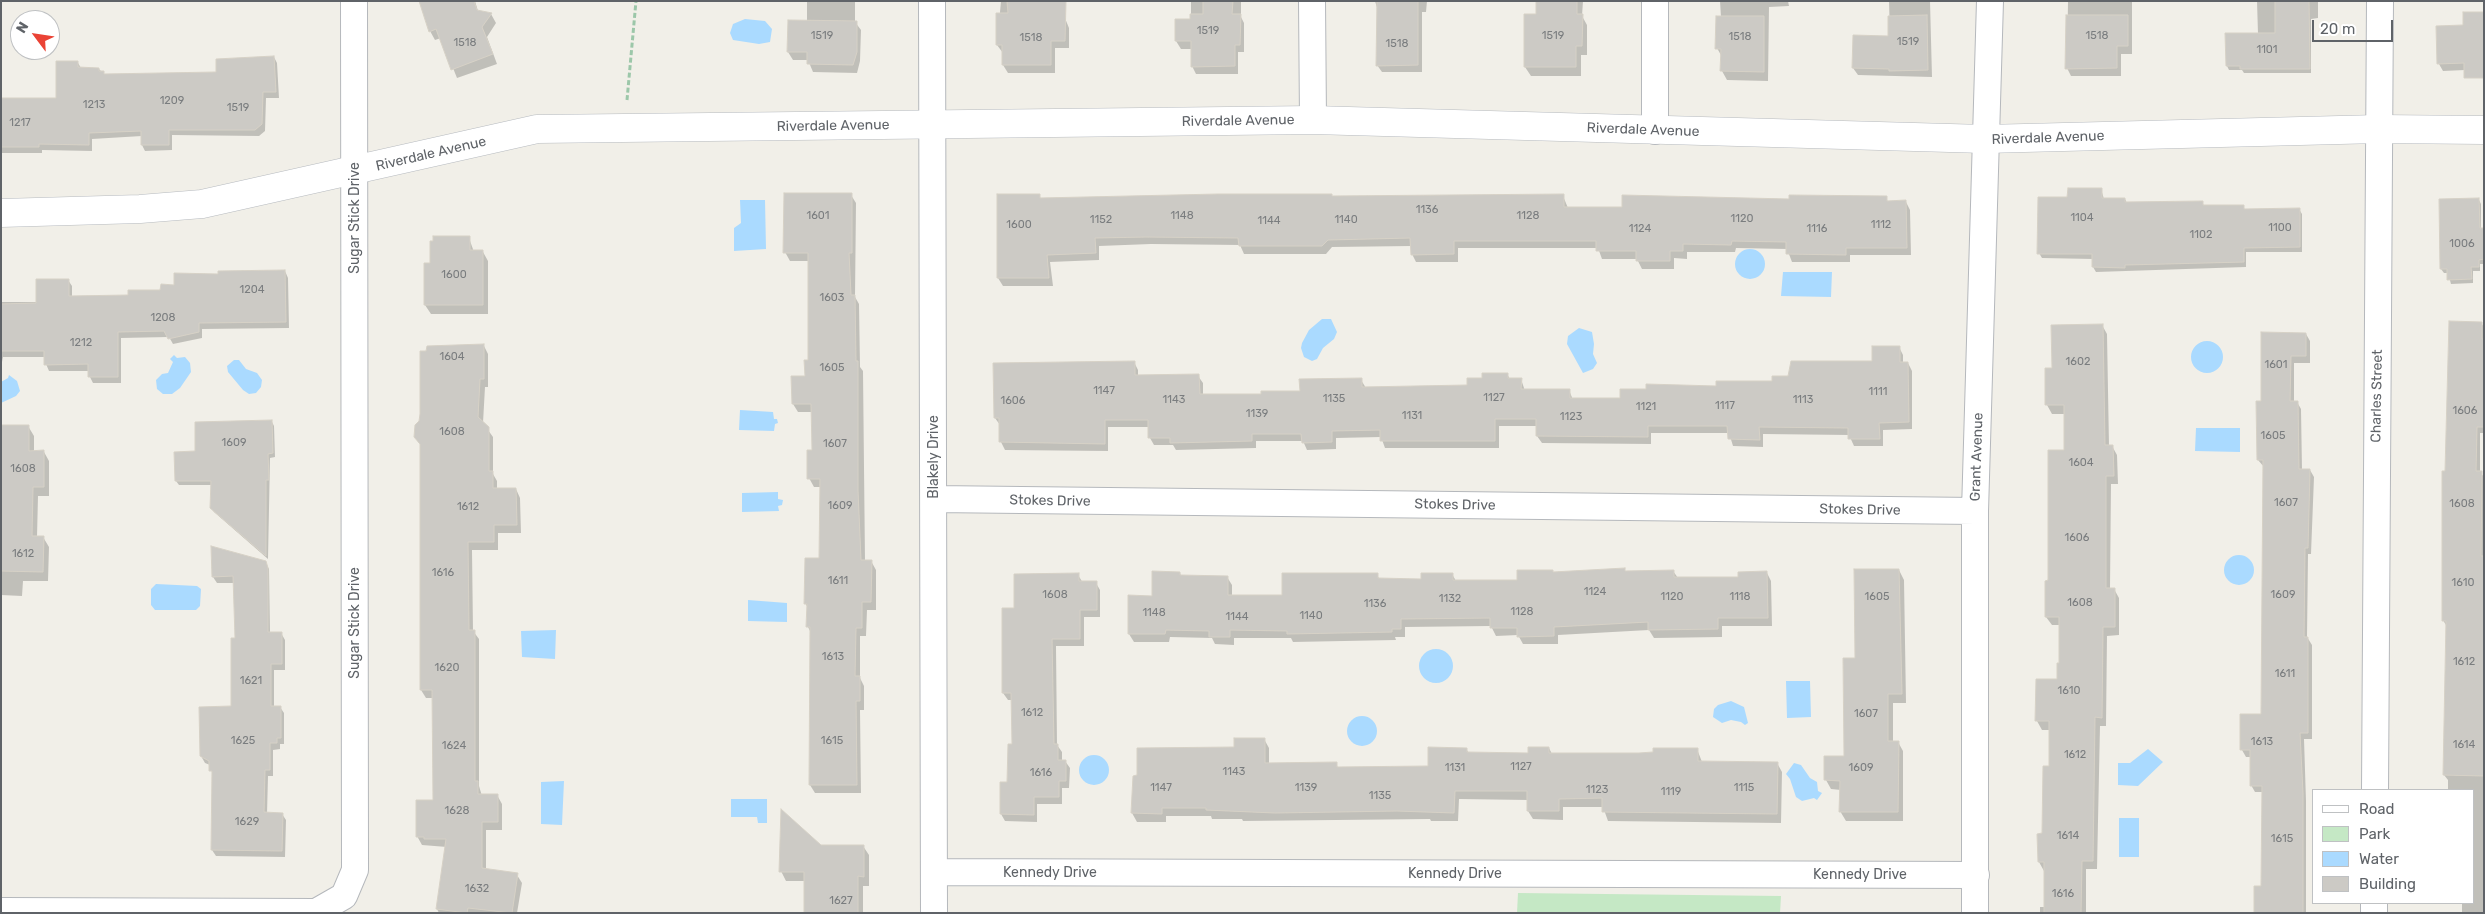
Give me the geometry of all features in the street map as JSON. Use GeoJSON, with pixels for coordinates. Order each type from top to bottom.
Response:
{"type":"FeatureCollection","features":[{"type":"Feature","properties":{"kind":"street","name":"Sugar Stick Drive"},"geometry":{"type":"LineString","coordinates":[[1,911],[316,912],[344,896],[356,870],[354,1]]}},
{"type":"Feature","properties":{"kind":"street","name":"Blakely Drive"},"geometry":{"type":"LineString","coordinates":[[932,1],[934,913]]}},
{"type":"Feature","properties":{"kind":"street"},"geometry":{"type":"LineString","coordinates":[[1312,1],[1312,120]]}},
{"type":"Feature","properties":{"kind":"street"},"geometry":{"type":"LineString","coordinates":[[1654,1],[1655,131]]}},
{"type":"Feature","properties":{"kind":"street","name":"Grant Avenue"},"geometry":{"type":"LineString","coordinates":[[1975,913],[1975,511],[1990,1]]}},
{"type":"Feature","properties":{"kind":"street","name":"Charles Street"},"geometry":{"type":"LineString","coordinates":[[2375,789],[2380,1]]}},
{"type":"Feature","properties":{"kind":"street","name":"Riverdale Avenue"},"geometry":{"type":"LineString","coordinates":[[1,213],[140,209],[202,204],[355,172],[536,129],[1312,120],[1985,139],[2379,129],[2484,130]]}},
{"type":"Feature","properties":{"kind":"street","name":"Stokes Drive"},"geometry":{"type":"LineString","coordinates":[[934,499],[1975,511]]}},
{"type":"Feature","properties":{"kind":"street","name":"Kennedy Drive"},"geometry":{"type":"LineString","coordinates":[[934,872],[1976,875]]}},
{"type":"Feature","properties":{"kind":"path"},"geometry":{"type":"LineString","coordinates":[[624,128],[636,1]]}},
{"type":"Feature","properties":{"kind":"green space"},"geometry":{"type":"Polygon","coordinates":[[[1518,893],[1781,896],[1780,913],[1517,913],[1518,893]]]}},
{"type":"Feature","properties":{"kind":"water"},"geometry":{"type":"Polygon","coordinates":[[[745,19],[765,21],[772,29],[770,42],[759,44],[733,40],[730,33],[733,24],[745,19]]]}},
{"type":"Feature","properties":{"kind":"water"},"geometry":{"type":"Polygon","coordinates":[[[740,200],[765,200],[766,249],[734,251],[734,228],[741,223],[740,200]]]}},
{"type":"Feature","properties":{"kind":"water"},"geometry":{"type":"Polygon","coordinates":[[[1750,249],[1761,253],[1765,264],[1761,275],[1750,279],[1739,275],[1735,264],[1739,253],[1750,249]]]}},
{"type":"Feature","properties":{"kind":"water"},"geometry":{"type":"Polygon","coordinates":[[[1783,272],[1832,272],[1831,297],[1781,296],[1783,272]]]}},
{"type":"Feature","properties":{"kind":"water"},"geometry":{"type":"Polygon","coordinates":[[[1322,319],[1331,319],[1337,332],[1334,339],[1323,348],[1317,359],[1312,361],[1304,357],[1301,348],[1302,343],[1309,330],[1322,319]]]}},
{"type":"Feature","properties":{"kind":"water"},"geometry":{"type":"Polygon","coordinates":[[[1579,328],[1592,332],[1593,354],[1597,363],[1593,369],[1583,373],[1567,344],[1568,336],[1579,328]]]}},
{"type":"Feature","properties":{"kind":"water"},"geometry":{"type":"Polygon","coordinates":[[[2207,341],[2218,346],[2223,357],[2218,368],[2207,373],[2196,368],[2191,357],[2196,346],[2207,341]]]}},
{"type":"Feature","properties":{"kind":"water"},"geometry":{"type":"Polygon","coordinates":[[[174,355],[177,358],[185,357],[190,363],[191,372],[180,388],[172,394],[163,394],[157,389],[156,380],[162,374],[168,373],[173,362],[170,359],[174,355]]]}},
{"type":"Feature","properties":{"kind":"water"},"geometry":{"type":"Polygon","coordinates":[[[234,360],[239,360],[246,369],[257,373],[262,380],[261,387],[256,393],[249,394],[243,390],[228,372],[227,366],[234,360]]]}},
{"type":"Feature","properties":{"kind":"water"},"geometry":{"type":"Polygon","coordinates":[[[9,375],[17,381],[20,391],[16,396],[1,403],[1,382],[8,378],[9,375]]]}},
{"type":"Feature","properties":{"kind":"water"},"geometry":{"type":"Polygon","coordinates":[[[740,410],[773,412],[774,419],[777,419],[778,423],[775,424],[774,431],[739,430],[740,410]]]}},
{"type":"Feature","properties":{"kind":"water"},"geometry":{"type":"Polygon","coordinates":[[[2196,428],[2240,428],[2240,452],[2195,451],[2196,428]]]}},
{"type":"Feature","properties":{"kind":"water"},"geometry":{"type":"Polygon","coordinates":[[[778,492],[778,499],[783,500],[782,505],[778,506],[779,511],[742,512],[742,493],[778,492]]]}},
{"type":"Feature","properties":{"kind":"water"},"geometry":{"type":"Polygon","coordinates":[[[2239,555],[2250,559],[2254,570],[2250,581],[2239,585],[2228,581],[2224,570],[2228,559],[2239,555]]]}},
{"type":"Feature","properties":{"kind":"water"},"geometry":{"type":"Polygon","coordinates":[[[156,584],[197,586],[201,589],[200,606],[196,610],[155,610],[151,605],[151,589],[156,584]]]}},
{"type":"Feature","properties":{"kind":"water"},"geometry":{"type":"Polygon","coordinates":[[[748,600],[787,603],[787,622],[748,621],[748,600]]]}},
{"type":"Feature","properties":{"kind":"water"},"geometry":{"type":"Polygon","coordinates":[[[556,630],[555,659],[522,657],[521,631],[556,630]]]}},
{"type":"Feature","properties":{"kind":"water"},"geometry":{"type":"Polygon","coordinates":[[[1436,649],[1443,650],[1448,654],[1452,659],[1452,673],[1448,678],[1443,682],[1436,683],[1429,682],[1424,678],[1420,673],[1419,666],[1420,659],[1424,654],[1429,650],[1436,649]]]}},
{"type":"Feature","properties":{"kind":"water"},"geometry":{"type":"Polygon","coordinates":[[[1786,681],[1810,681],[1811,717],[1787,718],[1786,681]]]}},
{"type":"Feature","properties":{"kind":"water"},"geometry":{"type":"Polygon","coordinates":[[[1731,701],[1744,707],[1748,723],[1745,725],[1731,720],[1722,723],[1713,717],[1714,709],[1718,705],[1731,701]]]}},
{"type":"Feature","properties":{"kind":"water"},"geometry":{"type":"Polygon","coordinates":[[[1362,716],[1373,720],[1377,731],[1373,742],[1362,746],[1351,742],[1347,731],[1351,720],[1362,716]]]}},
{"type":"Feature","properties":{"kind":"water"},"geometry":{"type":"Polygon","coordinates":[[[2148,749],[2163,762],[2138,786],[2118,785],[2118,763],[2130,763],[2148,749]]]}},
{"type":"Feature","properties":{"kind":"water"},"geometry":{"type":"Polygon","coordinates":[[[1094,755],[1105,759],[1109,770],[1105,781],[1094,785],[1083,781],[1079,770],[1083,759],[1094,755]]]}},
{"type":"Feature","properties":{"kind":"water"},"geometry":{"type":"Polygon","coordinates":[[[1794,763],[1801,765],[1810,778],[1817,782],[1818,791],[1822,793],[1817,800],[1814,798],[1802,801],[1796,797],[1790,779],[1786,774],[1794,763]]]}},
{"type":"Feature","properties":{"kind":"water"},"geometry":{"type":"Polygon","coordinates":[[[564,781],[562,825],[541,824],[541,782],[564,781]]]}},
{"type":"Feature","properties":{"kind":"water"},"geometry":{"type":"Polygon","coordinates":[[[731,799],[767,799],[767,823],[758,823],[757,817],[731,817],[731,799]]]}},
{"type":"Feature","properties":{"kind":"water"},"geometry":{"type":"Polygon","coordinates":[[[2119,818],[2139,818],[2139,857],[2119,857],[2119,818]]]}},
{"type":"Feature","properties":{"kind":"building"},"geometry":{"type":"Polygon","coordinates":[[[419,1],[474,1],[477,10],[492,13],[482,27],[493,54],[451,70],[436,29],[429,32],[419,1]]]}},
{"type":"Feature","properties":{"kind":"building"},"geometry":{"type":"Polygon","coordinates":[[[1007,1],[1066,1],[1065,41],[1051,41],[1051,65],[1002,65],[1002,45],[996,45],[996,13],[1008,13],[1007,1]]]}},
{"type":"Feature","properties":{"kind":"building"},"geometry":{"type":"Polygon","coordinates":[[[1203,1],[1233,1],[1232,14],[1241,14],[1240,45],[1235,45],[1235,66],[1191,67],[1191,41],[1175,41],[1175,19],[1190,19],[1190,14],[1203,14],[1203,1]]]}},
{"type":"Feature","properties":{"kind":"building"},"geometry":{"type":"Polygon","coordinates":[[[1377,1],[1418,1],[1418,65],[1376,66],[1377,1]]]}},
{"type":"Feature","properties":{"kind":"building"},"geometry":{"type":"Polygon","coordinates":[[[1536,1],[1577,1],[1577,14],[1583,14],[1582,46],[1576,46],[1576,67],[1524,67],[1524,14],[1536,14],[1536,1]]]}},
{"type":"Feature","properties":{"kind":"building"},"geometry":{"type":"Polygon","coordinates":[[[2275,1],[2309,1],[2310,69],[2240,69],[2240,66],[2226,66],[2225,33],[2275,33],[2275,1]]]}},
{"type":"Feature","properties":{"kind":"building"},"geometry":{"type":"Polygon","coordinates":[[[2463,12],[2484,12],[2484,78],[2464,78],[2464,63],[2437,64],[2436,26],[2463,25],[2463,12]]]}},
{"type":"Feature","properties":{"kind":"building"},"geometry":{"type":"Polygon","coordinates":[[[1927,15],[1928,70],[1889,71],[1889,69],[1852,68],[1853,35],[1888,36],[1888,16],[1927,15]]]}},
{"type":"Feature","properties":{"kind":"building"},"geometry":{"type":"Polygon","coordinates":[[[2066,15],[2128,15],[2128,46],[2117,46],[2117,68],[2065,69],[2066,15]]]}},
{"type":"Feature","properties":{"kind":"building"},"geometry":{"type":"Polygon","coordinates":[[[1716,16],[1764,16],[1764,72],[1720,71],[1721,49],[1715,49],[1716,16]]]}},
{"type":"Feature","properties":{"kind":"building"},"geometry":{"type":"Polygon","coordinates":[[[788,20],[857,21],[857,52],[853,65],[807,64],[807,52],[787,52],[788,20]]]}},
{"type":"Feature","properties":{"kind":"building"},"geometry":{"type":"Polygon","coordinates":[[[274,56],[276,92],[263,92],[262,124],[255,130],[169,130],[169,145],[141,145],[141,131],[89,133],[89,145],[39,144],[39,147],[1,147],[1,98],[56,98],[56,61],[78,61],[78,67],[99,68],[99,71],[104,71],[104,74],[216,72],[216,59],[274,56]]]}},
{"type":"Feature","properties":{"kind":"building"},"geometry":{"type":"Polygon","coordinates":[[[2068,188],[2102,188],[2102,198],[2125,198],[2125,202],[2203,201],[2203,205],[2244,205],[2244,209],[2300,208],[2300,247],[2244,248],[2244,262],[2125,265],[2125,268],[2092,267],[2092,254],[2037,254],[2038,197],[2067,197],[2068,188]]]}},
{"type":"Feature","properties":{"kind":"building"},"geometry":{"type":"Polygon","coordinates":[[[784,193],[852,193],[852,253],[849,253],[851,295],[855,295],[856,361],[858,361],[858,491],[861,560],[872,560],[871,602],[862,602],[862,628],[856,628],[855,676],[860,676],[860,701],[856,701],[857,785],[809,785],[810,627],[806,627],[807,604],[804,604],[805,558],[819,558],[820,479],[807,479],[807,450],[812,450],[811,404],[792,404],[791,376],[805,376],[804,360],[808,360],[808,253],[783,253],[784,193]]]}},
{"type":"Feature","properties":{"kind":"building"},"geometry":{"type":"Polygon","coordinates":[[[997,194],[1040,194],[1040,198],[1218,194],[1332,194],[1332,196],[1564,194],[1564,207],[1622,207],[1622,195],[1789,199],[1789,195],[1887,196],[1887,201],[1906,200],[1907,248],[1846,248],[1846,255],[1786,254],[1786,242],[1732,241],[1731,245],[1683,244],[1683,251],[1670,251],[1670,261],[1636,261],[1636,251],[1596,251],[1596,241],[1454,241],[1454,254],[1411,255],[1410,238],[1328,240],[1322,246],[1239,246],[1238,238],[1095,238],[1096,253],[1047,255],[1049,278],[997,278],[997,194]]]}},
{"type":"Feature","properties":{"kind":"building"},"geometry":{"type":"Polygon","coordinates":[[[2479,198],[2480,228],[2484,228],[2484,259],[2479,260],[2479,267],[2471,267],[2472,279],[2447,280],[2447,269],[2440,269],[2439,199],[2479,198]]]}},
{"type":"Feature","properties":{"kind":"building"},"geometry":{"type":"Polygon","coordinates":[[[433,236],[470,236],[470,250],[483,250],[483,305],[424,305],[424,263],[430,263],[430,241],[433,241],[433,236]]]}},
{"type":"Feature","properties":{"kind":"building"},"geometry":{"type":"Polygon","coordinates":[[[285,270],[286,322],[199,323],[199,332],[168,339],[164,331],[118,332],[118,377],[88,377],[88,364],[44,365],[44,351],[1,351],[1,304],[36,303],[36,279],[69,279],[69,296],[128,295],[128,290],[160,290],[161,284],[174,285],[174,273],[218,274],[218,271],[285,270]]]}},
{"type":"Feature","properties":{"kind":"building"},"geometry":{"type":"Polygon","coordinates":[[[2449,321],[2482,322],[2482,339],[2484,339],[2484,427],[2477,427],[2476,471],[2482,471],[2481,556],[2484,556],[2484,776],[2443,775],[2446,621],[2442,621],[2442,471],[2445,471],[2449,321]]]}},
{"type":"Feature","properties":{"kind":"building"},"geometry":{"type":"Polygon","coordinates":[[[2103,324],[2105,445],[2113,445],[2114,476],[2106,476],[2106,588],[2115,588],[2115,627],[2103,627],[2102,718],[2095,717],[2093,861],[2082,861],[2081,913],[2044,913],[2044,862],[2038,862],[2037,834],[2042,833],[2043,766],[2049,766],[2049,721],[2035,721],[2036,679],[2057,679],[2057,663],[2059,663],[2059,617],[2045,617],[2045,581],[2048,580],[2048,450],[2064,450],[2064,405],[2045,405],[2045,368],[2052,368],[2051,325],[2103,324]]]}},
{"type":"Feature","properties":{"kind":"building"},"geometry":{"type":"Polygon","coordinates":[[[2261,332],[2306,333],[2306,356],[2291,356],[2290,401],[2298,401],[2299,469],[2310,469],[2308,548],[2305,548],[2304,637],[2308,637],[2308,733],[2300,733],[2303,793],[2303,913],[2254,913],[2254,886],[2261,886],[2262,786],[2250,786],[2250,750],[2240,750],[2240,714],[2261,714],[2263,460],[2257,460],[2256,401],[2261,401],[2261,332]]]}},
{"type":"Feature","properties":{"kind":"building"},"geometry":{"type":"Polygon","coordinates":[[[484,344],[484,379],[480,379],[478,417],[489,427],[489,471],[493,471],[493,488],[516,488],[517,525],[494,525],[494,542],[468,542],[469,630],[475,630],[475,781],[478,781],[478,794],[498,794],[498,822],[482,822],[482,868],[518,873],[512,913],[468,908],[467,913],[436,909],[446,839],[416,837],[416,800],[433,800],[432,690],[420,690],[420,444],[414,437],[415,425],[419,421],[420,414],[420,351],[426,351],[427,346],[484,344]]]}},
{"type":"Feature","properties":{"kind":"building"},"geometry":{"type":"Polygon","coordinates":[[[1872,346],[1900,346],[1900,362],[1908,362],[1909,422],[1879,423],[1880,439],[1848,439],[1848,428],[1759,427],[1760,440],[1728,439],[1727,426],[1648,426],[1648,437],[1536,436],[1536,419],[1495,419],[1495,441],[1380,441],[1380,430],[1332,431],[1332,442],[1302,443],[1301,434],[1252,434],[1252,441],[1170,443],[1170,438],[1148,438],[1148,420],[1105,420],[1105,444],[999,442],[999,418],[994,418],[993,363],[1135,361],[1135,375],[1199,374],[1200,394],[1261,394],[1261,391],[1300,391],[1299,379],[1362,378],[1362,387],[1467,385],[1467,378],[1482,378],[1482,373],[1508,373],[1508,378],[1522,378],[1521,389],[1570,389],[1570,398],[1620,398],[1620,389],[1646,389],[1646,384],[1716,386],[1716,381],[1772,381],[1772,376],[1788,376],[1791,361],[1872,361],[1872,346]]]}},
{"type":"Feature","properties":{"kind":"building"},"geometry":{"type":"Polygon","coordinates":[[[272,420],[273,453],[268,454],[269,480],[266,480],[266,556],[210,508],[211,481],[175,481],[174,452],[195,451],[195,422],[272,420]]]}},
{"type":"Feature","properties":{"kind":"building"},"geometry":{"type":"Polygon","coordinates":[[[1,425],[29,425],[29,451],[44,450],[44,487],[33,487],[32,536],[44,536],[43,572],[1,571],[1,425]]]}},
{"type":"Feature","properties":{"kind":"building"},"geometry":{"type":"Polygon","coordinates":[[[211,546],[266,561],[268,568],[268,632],[282,632],[282,664],[271,664],[271,706],[281,706],[281,738],[277,738],[277,743],[270,743],[270,770],[265,770],[264,812],[283,813],[282,851],[211,850],[212,771],[209,771],[209,761],[200,756],[199,707],[231,706],[231,638],[235,638],[233,576],[212,577],[211,546]]]}},
{"type":"Feature","properties":{"kind":"building"},"geometry":{"type":"Polygon","coordinates":[[[1625,568],[1625,571],[1674,570],[1674,577],[1738,577],[1738,572],[1767,571],[1768,618],[1718,618],[1718,629],[1648,630],[1648,622],[1554,627],[1554,636],[1517,637],[1517,628],[1490,628],[1490,618],[1401,619],[1401,629],[1392,629],[1392,632],[1287,634],[1287,631],[1230,630],[1230,637],[1209,637],[1209,631],[1166,630],[1165,634],[1128,634],[1128,595],[1152,596],[1152,571],[1180,572],[1180,575],[1228,576],[1228,595],[1282,595],[1282,573],[1378,573],[1378,578],[1421,579],[1421,573],[1453,573],[1453,580],[1517,580],[1517,570],[1553,570],[1553,572],[1625,568]]]}},
{"type":"Feature","properties":{"kind":"building"},"geometry":{"type":"Polygon","coordinates":[[[1854,569],[1899,569],[1902,694],[1888,694],[1888,741],[1899,741],[1898,812],[1839,812],[1840,781],[1824,780],[1824,756],[1844,756],[1843,658],[1855,658],[1854,569]]]}},
{"type":"Feature","properties":{"kind":"building"},"geometry":{"type":"Polygon","coordinates":[[[1079,573],[1079,581],[1097,581],[1097,610],[1080,610],[1080,639],[1052,639],[1054,744],[1058,744],[1058,760],[1066,760],[1066,781],[1059,781],[1059,797],[1034,797],[1034,815],[1000,814],[1000,782],[1007,782],[1008,744],[1012,744],[1011,693],[1002,693],[1002,608],[1014,608],[1014,574],[1079,573]]]}},
{"type":"Feature","properties":{"kind":"building"},"geometry":{"type":"Polygon","coordinates":[[[1234,738],[1265,738],[1265,763],[1337,762],[1337,767],[1428,766],[1428,747],[1467,748],[1467,752],[1528,753],[1528,747],[1549,747],[1549,753],[1639,753],[1653,752],[1653,748],[1698,748],[1698,761],[1778,762],[1777,814],[1602,812],[1602,798],[1559,799],[1559,811],[1527,811],[1527,791],[1455,791],[1454,813],[1397,811],[1275,813],[1206,810],[1206,808],[1162,808],[1162,814],[1131,813],[1133,776],[1137,775],[1137,748],[1234,747],[1234,738]]]}},
{"type":"Feature","properties":{"kind":"building"},"geometry":{"type":"Polygon","coordinates":[[[781,809],[821,845],[864,845],[864,877],[858,876],[858,913],[804,913],[804,872],[779,872],[781,809]]]}}]}
